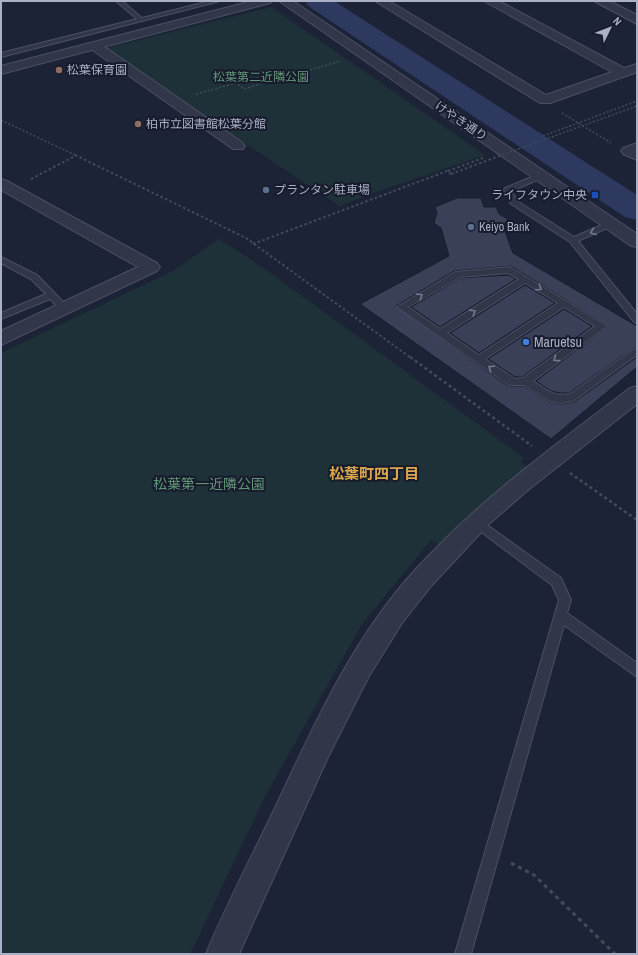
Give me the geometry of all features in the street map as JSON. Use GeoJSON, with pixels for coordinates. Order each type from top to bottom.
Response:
{"type":"FeatureCollection","features":[{"type":"Feature","properties":{"kind":"street"},"geometry":{"type":"LineString","coordinates":[[6,69],[266,1]]}},
{"type":"Feature","properties":{"kind":"street","name":"けやき通り"},"geometry":{"type":"LineString","coordinates":[[285,1],[637,242]]}},
{"type":"Feature","properties":{"kind":"street"},"geometry":{"type":"LineString","coordinates":[[381,1],[545,100],[637,68]]}},
{"type":"Feature","properties":{"kind":"street"},"geometry":{"type":"LineString","coordinates":[[490,1],[624,73]]}},
{"type":"Feature","properties":{"kind":"street"},"geometry":{"type":"LineString","coordinates":[[603,3],[619,1]]}},
{"type":"Feature","properties":{"kind":"street"},"geometry":{"type":"LineString","coordinates":[[603,3],[637,20]]}},
{"type":"Feature","properties":{"kind":"street"},"geometry":{"type":"LineString","coordinates":[[95,46],[238,146]]}},
{"type":"Feature","properties":{"kind":"street"},"geometry":{"type":"LineString","coordinates":[[1,184],[151,267],[1,339]]}},
{"type":"Feature","properties":{"kind":"street"},"geometry":{"type":"LineString","coordinates":[[222,954],[319,745],[360,668],[398,609],[423,578],[476,522],[551,460],[637,393]]}},
{"type":"Feature","properties":{"kind":"lane"},"geometry":{"type":"LineString","coordinates":[[120,1],[141,20]]}},
{"type":"Feature","properties":{"kind":"lane"},"geometry":{"type":"LineString","coordinates":[[6,69],[2,55],[216,1]]}},
{"type":"Feature","properties":{"kind":"lane"},"geometry":{"type":"LineString","coordinates":[[190,8],[203,18]]}},
{"type":"Feature","properties":{"kind":"lane"},"geometry":{"type":"LineString","coordinates":[[542,176],[508,190],[514,202],[573,240],[637,320]]}},
{"type":"Feature","properties":{"kind":"lane"},"geometry":{"type":"LineString","coordinates":[[573,240],[612,224]]}},
{"type":"Feature","properties":{"kind":"lane"},"geometry":{"type":"LineString","coordinates":[[1,260],[34,277],[65,309]]}},
{"type":"Feature","properties":{"kind":"lane"},"geometry":{"type":"LineString","coordinates":[[510,270],[525,279],[602,326],[526,381],[513,383],[402,307],[458,274],[510,270]]}},
{"type":"Feature","properties":{"kind":"lane"},"geometry":{"type":"LineString","coordinates":[[440,333],[525,279]]}},
{"type":"Feature","properties":{"kind":"lane"},"geometry":{"type":"LineString","coordinates":[[1,316],[52,295]]}},
{"type":"Feature","properties":{"kind":"lane"},"geometry":{"type":"LineString","coordinates":[[479,359],[564,303]]}},
{"type":"Feature","properties":{"kind":"lane"},"geometry":{"type":"LineString","coordinates":[[526,381],[550,397],[560,399],[573,397],[637,350]]}},
{"type":"Feature","properties":{"kind":"lane"},"geometry":{"type":"LineString","coordinates":[[464,954],[565,600],[557,582],[476,522]]}},
{"type":"Feature","properties":{"kind":"lane"},"geometry":{"type":"LineString","coordinates":[[560,615],[637,671]]}},
{"type":"Feature","properties":{"kind":"path"},"geometry":{"type":"LineString","coordinates":[[173,100],[236,83],[244,89],[344,60]]}},
{"type":"Feature","properties":{"kind":"path"},"geometry":{"type":"LineString","coordinates":[[545,100],[548,104],[620,148],[634,151]]}},
{"type":"Feature","properties":{"kind":"path"},"geometry":{"type":"LineString","coordinates":[[547,138],[543,136],[637,101]]}},
{"type":"Feature","properties":{"kind":"path"},"geometry":{"type":"LineString","coordinates":[[447,171],[451,174],[637,106]]}},
{"type":"Feature","properties":{"kind":"path"},"geometry":{"type":"LineString","coordinates":[[1,120],[246,238],[551,460],[637,520]]}},
{"type":"Feature","properties":{"kind":"path"},"geometry":{"type":"LineString","coordinates":[[26,182],[75,156]]}},
{"type":"Feature","properties":{"kind":"path"},"geometry":{"type":"LineString","coordinates":[[253,244],[483,158]]}},
{"type":"Feature","properties":{"kind":"path"},"geometry":{"type":"LineString","coordinates":[[507,861],[534,875],[615,954]]}},
{"type":"Feature","properties":{"kind":"green space","name":"松葉第二近隣公園"},"geometry":{"type":"Polygon","coordinates":[[[271,7],[485,155],[373,193],[346,203],[341,207],[107,51],[107,48],[271,7]]]}},
{"type":"Feature","properties":{"kind":"green space","name":"松葉第一近隣公園"},"geometry":{"type":"Polygon","coordinates":[[[219,239],[265,269],[524,458],[520,462],[528,467],[441,546],[431,540],[362,624],[265,796],[190,954],[1,954],[1,353],[173,271],[219,239]]]}},
{"type":"Feature","properties":{"kind":"building"},"geometry":{"type":"Polygon","coordinates":[[[457,198],[481,198],[484,207],[496,207],[499,214],[508,219],[503,226],[513,253],[637,326],[637,346],[569,393],[559,393],[551,391],[536,381],[608,326],[511,266],[454,271],[396,306],[508,386],[524,386],[550,402],[560,404],[574,402],[637,357],[637,367],[551,439],[360,304],[449,256],[441,228],[434,223],[437,213],[435,207],[457,198]]]}},
{"type":"Feature","properties":{"kind":"building"},"geometry":{"type":"Polygon","coordinates":[[[508,275],[516,279],[440,327],[411,307],[460,278],[508,275]]]}},
{"type":"Feature","properties":{"kind":"building"},"geometry":{"type":"Polygon","coordinates":[[[525,285],[555,303],[479,353],[450,333],[525,285]]]}},
{"type":"Feature","properties":{"kind":"building"},"geometry":{"type":"Polygon","coordinates":[[[564,309],[592,326],[522,377],[515,377],[488,359],[564,309]]]}},
{"type":"Feature","properties":{"kind":"waterway"},"geometry":{"type":"LineString","coordinates":[[317,1],[637,210]]}},
{"type":"Feature","properties":{"kind":"place","name":"松葉保育園"},"geometry":{"type":"Point","coordinates":[59,70]}},
{"type":"Feature","properties":{"kind":"place","name":"柏市立図書館松葉分館"},"geometry":{"type":"Point","coordinates":[138,124]}},
{"type":"Feature","properties":{"kind":"place","name":"プランタン駐車場"},"geometry":{"type":"Point","coordinates":[266,190]}},
{"type":"Feature","properties":{"kind":"place","name":"ライフタウン中央"},"geometry":{"type":"Point","coordinates":[595,195]}},
{"type":"Feature","properties":{"kind":"place","name":"Keiyo Bank"},"geometry":{"type":"Point","coordinates":[471,227]}},
{"type":"Feature","properties":{"kind":"place","name":"Maruetsu"},"geometry":{"type":"Point","coordinates":[526,342]}},
{"type":"Feature","properties":{"kind":"district","name":"松葉町四丁目"},"geometry":{"type":"Point","coordinates":[374,474]}}]}
